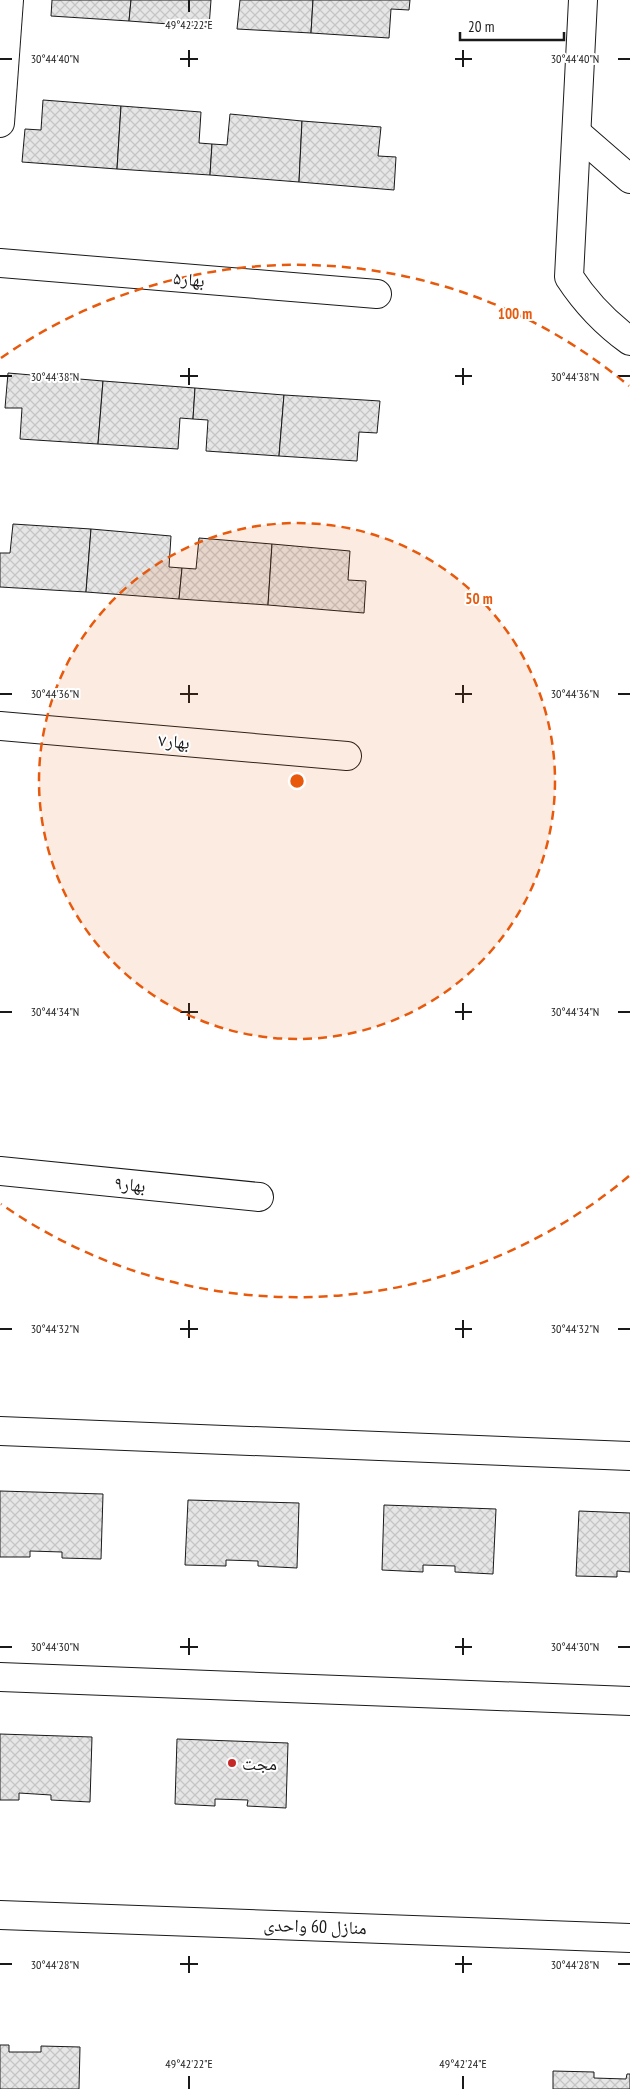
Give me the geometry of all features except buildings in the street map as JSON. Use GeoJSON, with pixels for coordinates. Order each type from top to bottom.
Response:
{"type":"FeatureCollection","features":[{"type":"Feature","properties":{"kind":"street"},"geometry":{"type":"LineString","coordinates":[[0,122],[9,0]]}},
{"type":"Feature","properties":{"kind":"street"},"geometry":{"type":"LineString","coordinates":[[583,0],[569,277],[590,306],[609,326],[630,341]]}},
{"type":"Feature","properties":{"kind":"street"},"geometry":{"type":"LineString","coordinates":[[577,133],[630,180]]}},
{"type":"Feature","properties":{"kind":"street","name":"بهار۵"},"geometry":{"type":"LineString","coordinates":[[0,263],[377,294]]}},
{"type":"Feature","properties":{"kind":"street","name":"بهار۷"},"geometry":{"type":"LineString","coordinates":[[0,726],[347,756]]}},
{"type":"Feature","properties":{"kind":"street","name":"بهار۹"},"geometry":{"type":"LineString","coordinates":[[0,1171],[259,1197]]}},
{"type":"Feature","properties":{"kind":"street"},"geometry":{"type":"LineString","coordinates":[[0,1431],[630,1456]]}},
{"type":"Feature","properties":{"kind":"street"},"geometry":{"type":"LineString","coordinates":[[0,1677],[630,1701]]}},
{"type":"Feature","properties":{"kind":"street","name":"منازل 60 واحدی"},"geometry":{"type":"LineString","coordinates":[[0,1915],[630,1938]]}},
{"type":"Feature","properties":{"kind":"place","name":"مجت"},"geometry":{"type":"Point","coordinates":[232,1763]}}]}
